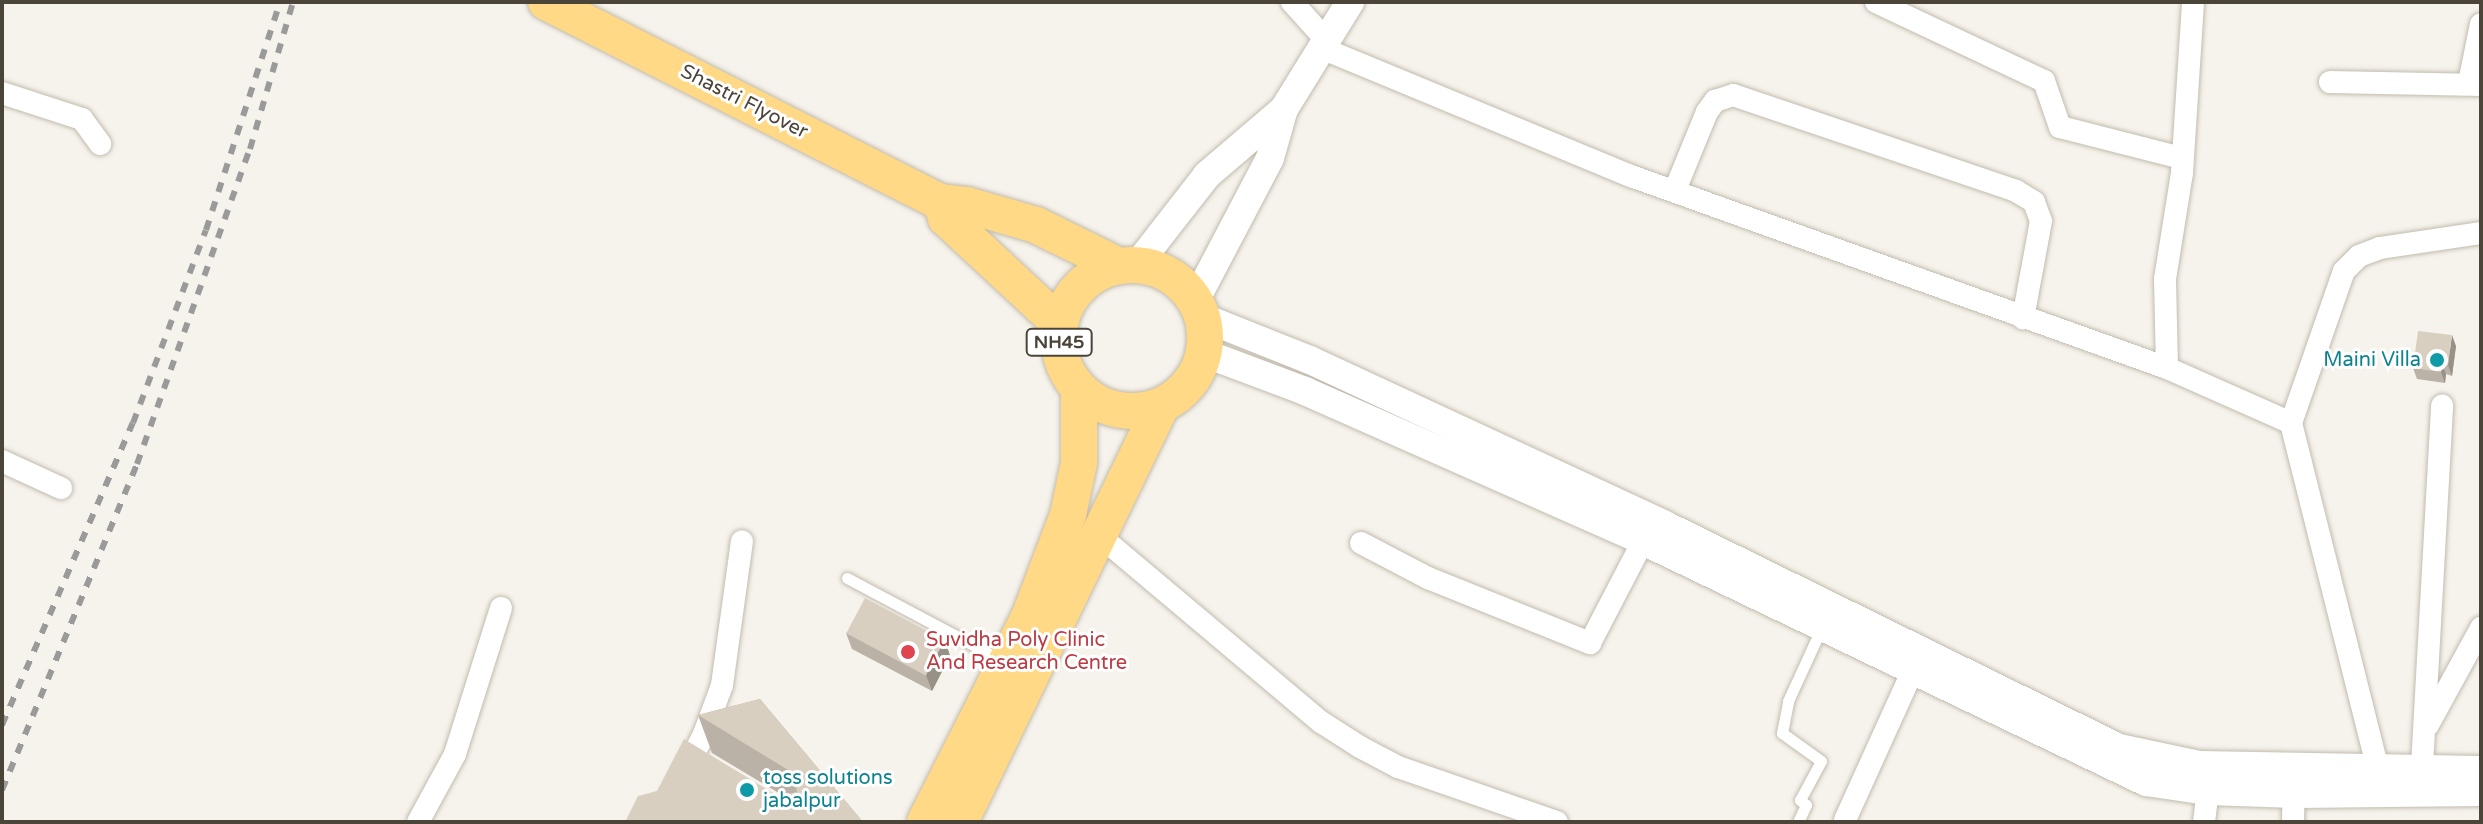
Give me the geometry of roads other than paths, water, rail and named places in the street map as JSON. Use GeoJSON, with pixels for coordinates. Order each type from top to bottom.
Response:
{"type":"FeatureCollection","features":[{"type":"Feature","properties":{"kind":"highway","name":"Shastri Flyover"},"geometry":{"type":"LineString","coordinates":[[546,2],[941,202]]}},
{"type":"Feature","properties":{"kind":"highway","name":"NH45"},"geometry":{"type":"LineString","coordinates":[[1060,324],[946,218],[941,202],[967,205],[1036,225],[1128,265],[1170,276],[1200,324]]}},
{"type":"Feature","properties":{"kind":"highway","name":"NH45"},"geometry":{"type":"LineString","coordinates":[[925,822],[1030,615],[1068,515],[1079,463],[1079,390],[1062,359],[1060,324],[1065,307],[1087,280],[1128,265]]}},
{"type":"Feature","properties":{"kind":"highway"},"geometry":{"type":"LineString","coordinates":[[1079,390],[1109,408],[1144,411],[1161,406],[1189,384],[1200,324]]}},
{"type":"Feature","properties":{"kind":"highway"},"geometry":{"type":"LineString","coordinates":[[960,822],[1101,537],[1161,406]]}},
{"type":"Feature","properties":{"kind":"street"},"geometry":{"type":"LineString","coordinates":[[1292,2],[1326,46],[1675,190],[2167,368],[2291,423]]}},
{"type":"Feature","properties":{"kind":"street"},"geometry":{"type":"LineString","coordinates":[[1128,265],[1207,175],[1284,109],[1326,46],[1350,2]]}},
{"type":"Feature","properties":{"kind":"street"},"geometry":{"type":"LineString","coordinates":[[1876,2],[2044,81],[2060,127],[2182,158]]}},
{"type":"Feature","properties":{"kind":"street"},"geometry":{"type":"LineString","coordinates":[[2167,368],[2165,279],[2182,158],[2193,2]]}},
{"type":"Feature","properties":{"kind":"street"},"geometry":{"type":"LineString","coordinates":[[2330,82],[2475,84],[2481,24]]}},
{"type":"Feature","properties":{"kind":"street"},"geometry":{"type":"LineString","coordinates":[[2,93],[82,119],[100,144]]}},
{"type":"Feature","properties":{"kind":"street"},"geometry":{"type":"LineString","coordinates":[[1675,190],[1707,112],[1715,101],[1733,95],[2016,191],[2034,202],[2041,221],[2023,318]]}},
{"type":"Feature","properties":{"kind":"street"},"geometry":{"type":"LineString","coordinates":[[1200,324],[1270,158],[1284,109]]}},
{"type":"Feature","properties":{"kind":"street"},"geometry":{"type":"LineString","coordinates":[[2382,782],[2291,423],[2344,271],[2359,256],[2380,248],[2481,233]]}},
{"type":"Feature","properties":{"kind":"street"},"geometry":{"type":"LineString","coordinates":[[1200,324],[1305,391],[1643,541],[2146,782],[2208,791],[2294,795],[2382,782],[2421,783],[2481,792]]}},
{"type":"Feature","properties":{"kind":"street"},"geometry":{"type":"LineString","coordinates":[[1200,324],[1310,360],[1652,518],[2119,748],[2199,765],[2294,795]]}},
{"type":"Feature","properties":{"kind":"street"},"geometry":{"type":"LineString","coordinates":[[2421,783],[2442,406]]}},
{"type":"Feature","properties":{"kind":"street"},"geometry":{"type":"LineString","coordinates":[[2,461],[61,488]]}},
{"type":"Feature","properties":{"kind":"street"},"geometry":{"type":"LineString","coordinates":[[1101,537],[1321,722],[1360,747],[1398,767],[1557,822]]}},
{"type":"Feature","properties":{"kind":"street"},"geometry":{"type":"LineString","coordinates":[[659,822],[692,757],[722,685],[742,541]]}},
{"type":"Feature","properties":{"kind":"street"},"geometry":{"type":"LineString","coordinates":[[1361,543],[1428,578],[1590,643],[1643,541]]}},
{"type":"Feature","properties":{"kind":"street"},"geometry":{"type":"LineString","coordinates":[[418,822],[455,754],[501,608]]}},
{"type":"Feature","properties":{"kind":"street"},"geometry":{"type":"LineString","coordinates":[[2424,733],[2481,628]]}},
{"type":"Feature","properties":{"kind":"street"},"geometry":{"type":"LineString","coordinates":[[1845,820],[1913,670]]}},
{"type":"Feature","properties":{"kind":"street"},"geometry":{"type":"LineString","coordinates":[[692,757],[719,774]]}},
{"type":"Feature","properties":{"kind":"street"},"geometry":{"type":"LineString","coordinates":[[2421,783],[2481,770]]}},
{"type":"Feature","properties":{"kind":"street"},"geometry":{"type":"LineString","coordinates":[[2204,822],[2208,791]]}},
{"type":"Feature","properties":{"kind":"lane"},"geometry":{"type":"LineString","coordinates":[[847,578],[1005,662]]}},
{"type":"Feature","properties":{"kind":"lane"},"geometry":{"type":"LineString","coordinates":[[1798,822],[1806,805],[1800,800],[1821,761],[1782,733],[1788,701],[1822,627]]}},
{"type":"Feature","properties":{"kind":"railway"},"geometry":{"type":"LineString","coordinates":[[2,725],[133,423],[206,230],[280,2]]}},
{"type":"Feature","properties":{"kind":"railway"},"geometry":{"type":"LineString","coordinates":[[2,790],[137,464],[250,149],[293,2]]}},
{"type":"Feature","properties":{"kind":"place","name":"Maini Villa"},"geometry":{"type":"Point","coordinates":[2437,360]}},
{"type":"Feature","properties":{"kind":"place","name":"Suvidha Poly Clinic And Research Centre"},"geometry":{"type":"Point","coordinates":[908,652]}},
{"type":"Feature","properties":{"kind":"place","name":"toss solutions jabalpur"},"geometry":{"type":"Point","coordinates":[747,790]}}]}
